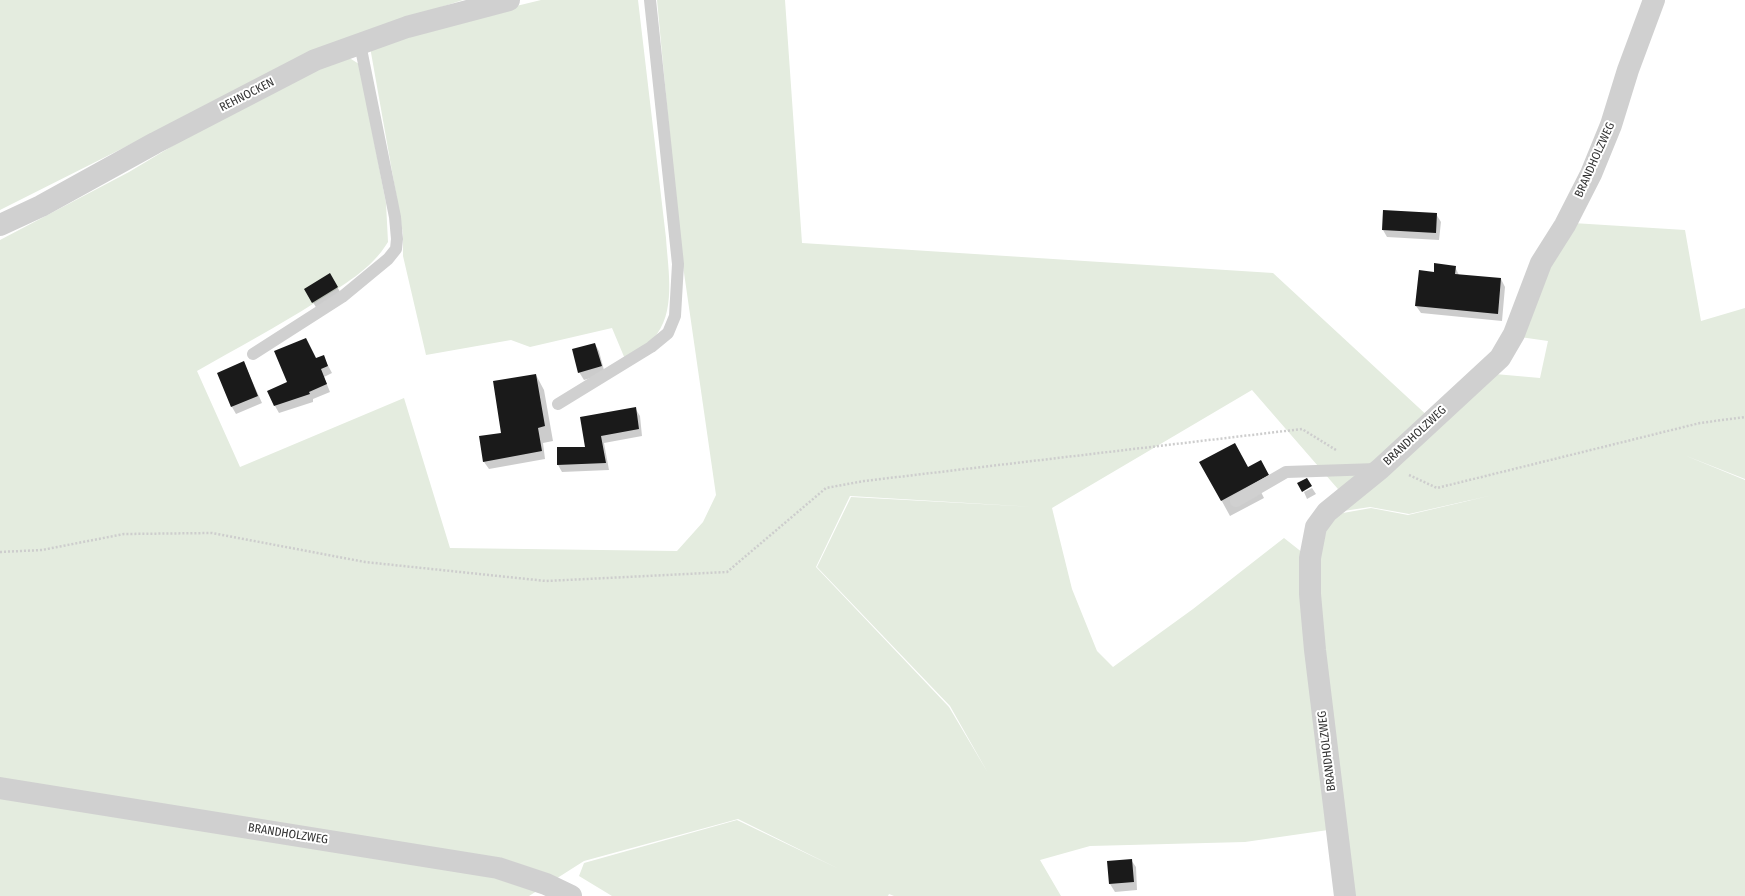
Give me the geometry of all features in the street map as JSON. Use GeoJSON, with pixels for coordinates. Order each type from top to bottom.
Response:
{"type":"FeatureCollection","features":[{"type":"Feature","properties":{"kind":"street","name":"REHNOCKEN"},"geometry":{"type":"LineString","coordinates":[[0,224],[41,206],[155,143],[315,60],[407,26],[509,0]]}},
{"type":"Feature","properties":{"kind":"street","name":"BRANDHOLZWEG"},"geometry":{"type":"LineString","coordinates":[[1345,896],[1315,650],[1310,594],[1310,558],[1316,527],[1327,512],[1500,358],[1514,334],[1541,263],[1565,225],[1591,174],[1611,125],[1628,70],[1654,0]]}},
{"type":"Feature","properties":{"kind":"street","name":"BRANDHOLZWEG"},"geometry":{"type":"LineString","coordinates":[[0,788],[498,868],[546,884],[571,896]]}},
{"type":"Feature","properties":{"kind":"lane"},"geometry":{"type":"LineString","coordinates":[[558,404],[651,347],[668,333],[676,316],[678,264],[650,0]]}},
{"type":"Feature","properties":{"kind":"lane"},"geometry":{"type":"LineString","coordinates":[[253,354],[342,297],[377,270],[396,249],[397,238],[395,217],[360,44]]}},
{"type":"Feature","properties":{"kind":"lane"},"geometry":{"type":"LineString","coordinates":[[1236,501],[1286,472],[1377,468]]}},
{"type":"Feature","properties":{"kind":"path"},"geometry":{"type":"LineString","coordinates":[[0,552],[42,550],[124,534],[212,533],[365,562],[546,581],[727,572],[826,488],[864,481],[1302,429],[1377,468],[1437,488],[1700,423],[1745,417]]}},
{"type":"Feature","properties":{"kind":"shaded area"},"geometry":{"type":"Polygon","coordinates":[[[0,0],[463,0],[364,32],[151,134],[0,210],[0,0]]]}},
{"type":"Feature","properties":{"kind":"shaded area"},"geometry":{"type":"Polygon","coordinates":[[[541,0],[638,0],[666,238],[669,291],[665,317],[661,329],[653,339],[625,359],[612,328],[530,347],[511,340],[426,355],[403,256],[403,234],[370,47],[463,19],[541,0]]]}},
{"type":"Feature","properties":{"kind":"shaded area"},"geometry":{"type":"Polygon","coordinates":[[[657,0],[785,0],[802,243],[1273,273],[1431,419],[1344,496],[1252,390],[1052,508],[1072,589],[1097,651],[1113,667],[1193,609],[1284,538],[1303,553],[1335,829],[1245,842],[1090,846],[1040,860],[1061,896],[894,896],[889,894],[888,896],[612,896],[579,876],[584,863],[737,820],[839,869],[738,819],[584,861],[529,896],[0,896],[0,240],[129,172],[179,142],[299,77],[346,59],[351,59],[359,64],[386,203],[388,242],[365,269],[346,283],[287,320],[197,371],[240,467],[404,398],[450,548],[677,551],[703,522],[716,495],[680,245],[657,0]],[[850,496],[816,567],[949,707],[988,773],[950,706],[817,567],[851,497],[1035,507],[850,496]]]}},
{"type":"Feature","properties":{"kind":"shaded area"},"geometry":{"type":"Polygon","coordinates":[[[1573,223],[1685,230],[1701,321],[1745,308],[1745,479],[1684,455],[1745,480],[1745,896],[1350,896],[1315,571],[1329,521],[1343,513],[1371,508],[1408,515],[1493,495],[1409,514],[1370,507],[1337,512],[1495,374],[1540,378],[1548,341],[1520,337],[1544,276],[1573,223]]]}},
{"type":"Feature","properties":{"kind":"building"},"geometry":{"type":"Polygon","coordinates":[[[1383,210],[1437,213],[1436,233],[1382,230],[1383,210]]]}},
{"type":"Feature","properties":{"kind":"building"},"geometry":{"type":"Polygon","coordinates":[[[1434,263],[1456,266],[1455,274],[1501,278],[1498,314],[1415,306],[1419,270],[1434,272],[1434,263]]]}},
{"type":"Feature","properties":{"kind":"building"},"geometry":{"type":"Polygon","coordinates":[[[330,273],[338,287],[312,303],[304,289],[330,273]]]}},
{"type":"Feature","properties":{"kind":"building"},"geometry":{"type":"Polygon","coordinates":[[[306,338],[316,358],[324,355],[328,366],[321,369],[327,384],[309,392],[310,394],[274,406],[267,391],[287,382],[274,351],[306,338]]]}},
{"type":"Feature","properties":{"kind":"building"},"geometry":{"type":"Polygon","coordinates":[[[595,343],[602,366],[578,373],[572,349],[595,343]]]}},
{"type":"Feature","properties":{"kind":"building"},"geometry":{"type":"Polygon","coordinates":[[[244,361],[258,396],[231,407],[217,373],[244,361]]]}},
{"type":"Feature","properties":{"kind":"building"},"geometry":{"type":"Polygon","coordinates":[[[536,374],[545,426],[538,428],[542,451],[483,462],[479,436],[501,433],[493,381],[536,374]]]}},
{"type":"Feature","properties":{"kind":"building"},"geometry":{"type":"Polygon","coordinates":[[[636,407],[639,429],[601,436],[606,463],[557,465],[557,447],[585,447],[580,417],[636,407]]]}},
{"type":"Feature","properties":{"kind":"building"},"geometry":{"type":"Polygon","coordinates":[[[1235,443],[1248,467],[1261,460],[1269,475],[1221,501],[1199,462],[1235,443]]]}},
{"type":"Feature","properties":{"kind":"building"},"geometry":{"type":"Polygon","coordinates":[[[1307,478],[1312,486],[1302,492],[1297,483],[1307,478]]]}},
{"type":"Feature","properties":{"kind":"building"},"geometry":{"type":"Polygon","coordinates":[[[1132,859],[1134,882],[1109,884],[1107,861],[1132,859]]]}}]}
